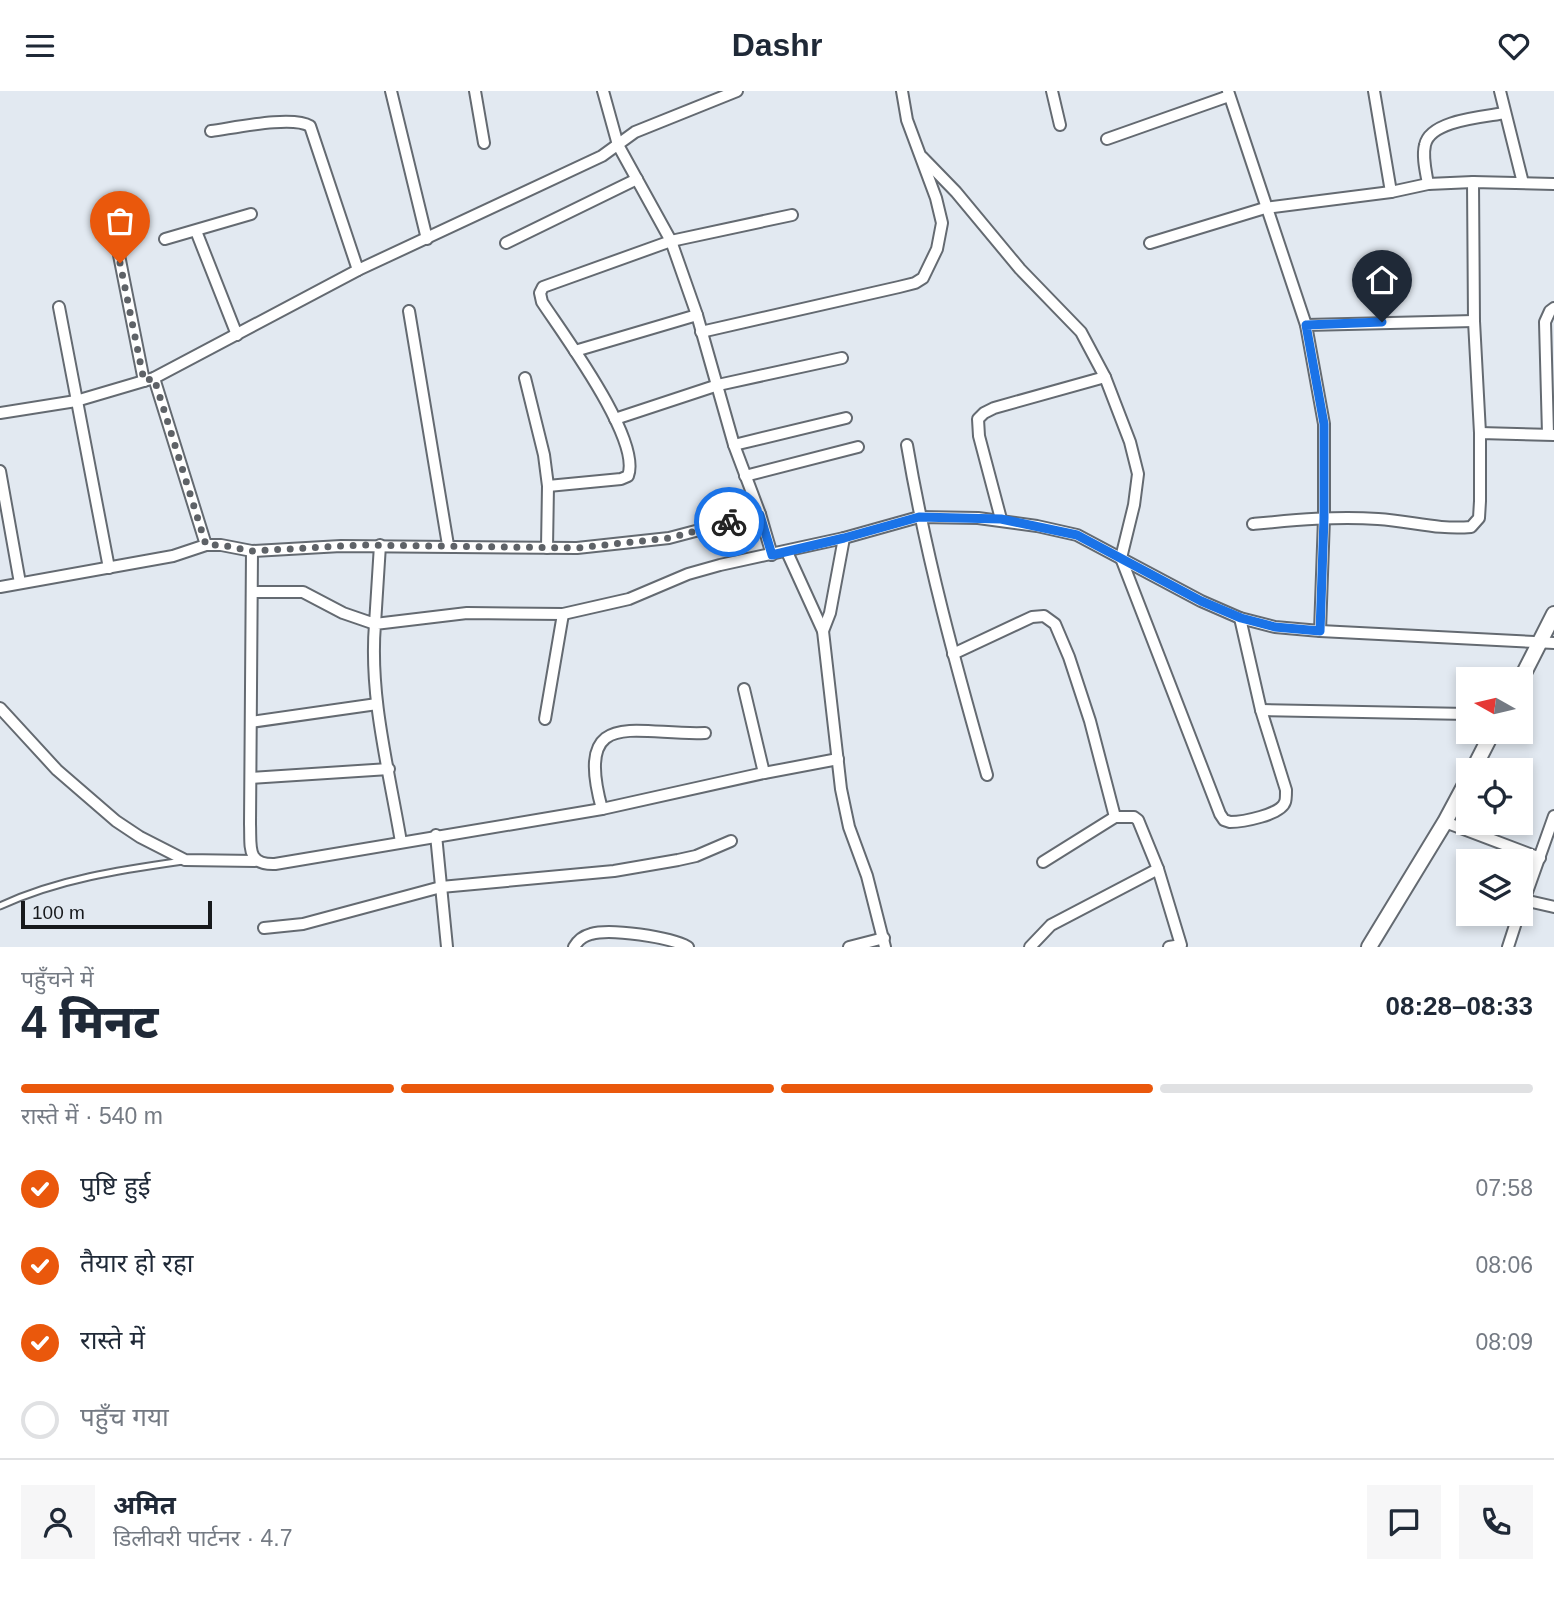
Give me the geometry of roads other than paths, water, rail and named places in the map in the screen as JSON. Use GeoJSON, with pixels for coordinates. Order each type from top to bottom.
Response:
{"type":"FeatureCollection","features":[{"type":"Feature","properties":{"kind":"main road"},"geometry":{"type":"LineString","coordinates":[[1530,667],[1547,643],[1554,614]]}},
{"type":"Feature","properties":{"kind":"main road"},"geometry":{"type":"LineString","coordinates":[[1369,947],[1456,802]]}},
{"type":"Feature","properties":{"kind":"street"},"geometry":{"type":"LineString","coordinates":[[391,91],[427,239]]}},
{"type":"Feature","properties":{"kind":"street"},"geometry":{"type":"LineString","coordinates":[[476,91],[484,143]]}},
{"type":"Feature","properties":{"kind":"street"},"geometry":{"type":"LineString","coordinates":[[603,91],[618,145],[671,241],[719,385],[734,445],[772,555]]}},
{"type":"Feature","properties":{"kind":"street"},"geometry":{"type":"LineString","coordinates":[[0,413],[76,401],[149,380],[358,269],[602,156],[635,132],[737,91]]}},
{"type":"Feature","properties":{"kind":"street"},"geometry":{"type":"LineString","coordinates":[[701,332],[900,287],[923,278],[937,249],[942,223],[922,157],[907,120],[902,91]]}},
{"type":"Feature","properties":{"kind":"street"},"geometry":{"type":"LineString","coordinates":[[1052,91],[1060,125]]}},
{"type":"Feature","properties":{"kind":"street"},"geometry":{"type":"LineString","coordinates":[[1374,91],[1391,192]]}},
{"type":"Feature","properties":{"kind":"street"},"geometry":{"type":"LineString","coordinates":[[1500,91],[1523,183]]}},
{"type":"Feature","properties":{"kind":"street"},"geometry":{"type":"LineString","coordinates":[[1107,139],[1228,94],[1306,325],[1324,424],[1320,631]]}},
{"type":"Feature","properties":{"kind":"street"},"geometry":{"type":"LineString","coordinates":[[1428,184],[1425,145],[1433,130],[1444,125],[1505,113]]}},
{"type":"Feature","properties":{"kind":"street"},"geometry":{"type":"LineString","coordinates":[[211,131],[285,122],[305,123],[310,126],[358,269]]}},
{"type":"Feature","properties":{"kind":"street"},"geometry":{"type":"LineString","coordinates":[[922,157],[956,192],[1020,269],[1081,332],[1105,377],[1130,442],[1138,474],[1134,505],[1121,558],[1220,814],[1224,820],[1230,822],[1269,814],[1283,806],[1286,801],[1284,782],[1261,710],[1241,618]]}},
{"type":"Feature","properties":{"kind":"street"},"geometry":{"type":"LineString","coordinates":[[506,243],[637,179]]}},
{"type":"Feature","properties":{"kind":"street"},"geometry":{"type":"LineString","coordinates":[[1253,524],[1324,518],[1382,519],[1440,528],[1471,527],[1479,518],[1480,433],[1474,321],[1473,182]]}},
{"type":"Feature","properties":{"kind":"street"},"geometry":{"type":"LineString","coordinates":[[1150,243],[1265,208],[1391,192],[1428,184],[1554,184]]}},
{"type":"Feature","properties":{"kind":"street"},"geometry":{"type":"LineString","coordinates":[[165,239],[251,213]]}},
{"type":"Feature","properties":{"kind":"street"},"geometry":{"type":"LineString","coordinates":[[548,486],[613,480],[628,476],[631,470],[615,419],[542,302],[540,290],[550,283],[671,241],[792,215]]}},
{"type":"Feature","properties":{"kind":"street"},"geometry":{"type":"LineString","coordinates":[[196,231],[237,335]]}},
{"type":"Feature","properties":{"kind":"street"},"geometry":{"type":"LineString","coordinates":[[116,240],[149,380],[206,545]]}},
{"type":"Feature","properties":{"kind":"street"},"geometry":{"type":"LineString","coordinates":[[59,307],[109,568]]}},
{"type":"Feature","properties":{"kind":"street"},"geometry":{"type":"LineString","coordinates":[[1480,433],[1551,434],[1545,322],[1554,308]]}},
{"type":"Feature","properties":{"kind":"street"},"geometry":{"type":"LineString","coordinates":[[409,311],[448,545]]}},
{"type":"Feature","properties":{"kind":"street"},"geometry":{"type":"LineString","coordinates":[[575,351],[697,315]]}},
{"type":"Feature","properties":{"kind":"street"},"geometry":{"type":"LineString","coordinates":[[1306,325],[1474,321]]}},
{"type":"Feature","properties":{"kind":"street"},"geometry":{"type":"LineString","coordinates":[[615,419],[719,385],[842,358]]}},
{"type":"Feature","properties":{"kind":"street"},"geometry":{"type":"LineString","coordinates":[[1001,519],[979,436],[978,419],[994,408],[1105,377]]}},
{"type":"Feature","properties":{"kind":"street"},"geometry":{"type":"LineString","coordinates":[[525,379],[544,455],[548,486],[547,548]]}},
{"type":"Feature","properties":{"kind":"street"},"geometry":{"type":"LineString","coordinates":[[734,445],[846,418]]}},
{"type":"Feature","properties":{"kind":"street"},"geometry":{"type":"LineString","coordinates":[[907,445],[919,517],[987,775]]}},
{"type":"Feature","properties":{"kind":"street"},"geometry":{"type":"LineString","coordinates":[[745,476],[858,447]]}},
{"type":"Feature","properties":{"kind":"street"},"geometry":{"type":"LineString","coordinates":[[0,471],[19,583]]}},
{"type":"Feature","properties":{"kind":"street"},"geometry":{"type":"LineString","coordinates":[[0,587],[173,556],[206,545],[252,551],[380,545],[547,548],[638,543],[760,515]]}},
{"type":"Feature","properties":{"kind":"street"},"geometry":{"type":"LineString","coordinates":[[252,591],[303,592],[343,613],[375,624],[467,613],[563,614],[629,599],[688,574],[844,538],[919,517],[1001,519],[1077,535],[1201,601],[1241,618],[1275,627],[1547,643]]}},
{"type":"Feature","properties":{"kind":"street"},"geometry":{"type":"LineString","coordinates":[[823,631],[830,613],[844,538]]}},
{"type":"Feature","properties":{"kind":"street"},"geometry":{"type":"LineString","coordinates":[[380,545],[373,644],[377,704],[401,842]]}},
{"type":"Feature","properties":{"kind":"street"},"geometry":{"type":"LineString","coordinates":[[252,551],[250,824],[255,860]]}},
{"type":"Feature","properties":{"kind":"street"},"geometry":{"type":"LineString","coordinates":[[787,552],[823,631],[849,827],[867,876],[885,943],[849,947]]}},
{"type":"Feature","properties":{"kind":"street"},"geometry":{"type":"LineString","coordinates":[[545,719],[563,614]]}},
{"type":"Feature","properties":{"kind":"street"},"geometry":{"type":"LineString","coordinates":[[953,654],[1032,617],[1044,616],[1055,624],[1090,721],[1115,817]]}},
{"type":"Feature","properties":{"kind":"street"},"geometry":{"type":"LineString","coordinates":[[744,689],[764,773]]}},
{"type":"Feature","properties":{"kind":"street"},"geometry":{"type":"LineString","coordinates":[[251,722],[377,704]]}},
{"type":"Feature","properties":{"kind":"street"},"geometry":{"type":"LineString","coordinates":[[0,708],[57,771],[116,821],[140,837],[185,860],[255,860],[259,863],[275,864],[602,809],[838,759]]}},
{"type":"Feature","properties":{"kind":"street"},"geometry":{"type":"LineString","coordinates":[[1261,710],[1456,714]]}},
{"type":"Feature","properties":{"kind":"street"},"geometry":{"type":"LineString","coordinates":[[602,809],[593,769],[599,744],[603,739],[634,730],[705,733]]}},
{"type":"Feature","properties":{"kind":"street"},"geometry":{"type":"LineString","coordinates":[[251,778],[389,769]]}},
{"type":"Feature","properties":{"kind":"street"},"geometry":{"type":"LineString","coordinates":[[1043,862],[1115,817],[1131,815],[1138,820],[1158,869],[1182,946],[1169,947]]}},
{"type":"Feature","properties":{"kind":"street"},"geometry":{"type":"LineString","coordinates":[[1533,876],[1554,816]]}},
{"type":"Feature","properties":{"kind":"street"},"geometry":{"type":"LineString","coordinates":[[1445,823],[1540,858]]}},
{"type":"Feature","properties":{"kind":"street"},"geometry":{"type":"LineString","coordinates":[[436,835],[447,947]]}},
{"type":"Feature","properties":{"kind":"street"},"geometry":{"type":"LineString","coordinates":[[264,928],[303,924],[442,887],[614,871],[696,856],[731,841]]}},
{"type":"Feature","properties":{"kind":"street"},"geometry":{"type":"LineString","coordinates":[[1030,947],[1051,925],[1158,869]]}},
{"type":"Feature","properties":{"kind":"street"},"geometry":{"type":"LineString","coordinates":[[1533,908],[1554,907]]}},
{"type":"Feature","properties":{"kind":"street"},"geometry":{"type":"LineString","coordinates":[[1508,947],[1515,926]]}},
{"type":"Feature","properties":{"kind":"street"},"geometry":{"type":"LineString","coordinates":[[574,947],[587,935],[607,932],[656,937],[688,947]]}},
{"type":"Feature","properties":{"kind":"lane"},"geometry":{"type":"LineString","coordinates":[[0,907],[61,884],[110,871],[185,860]]}}]}
